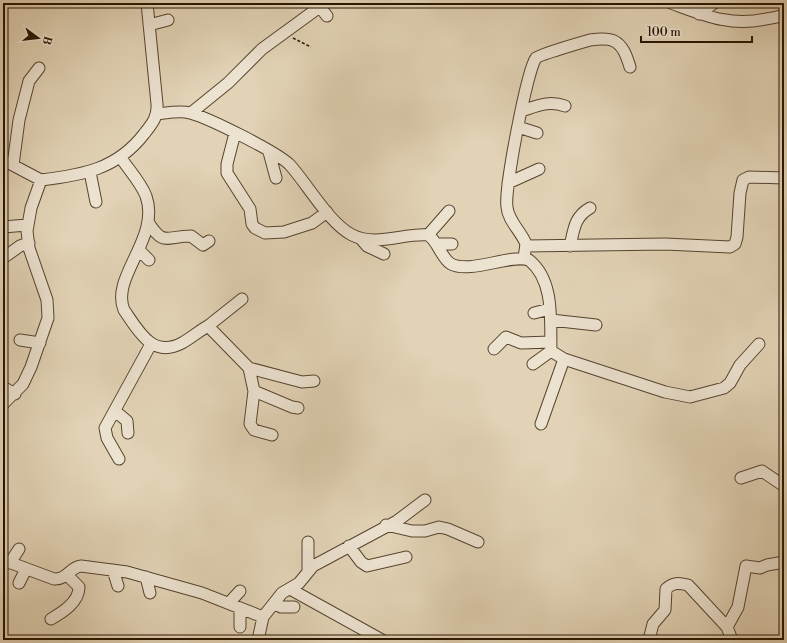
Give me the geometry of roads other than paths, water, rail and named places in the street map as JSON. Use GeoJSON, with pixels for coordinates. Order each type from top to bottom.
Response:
{"type":"FeatureCollection","features":[{"type":"Feature","properties":{"kind":"street"},"geometry":{"type":"LineString","coordinates":[[39,68],[29,81],[8,162],[41,180],[73,177],[90,172],[121,158],[136,144],[154,121],[157,114],[147,3]]}},
{"type":"Feature","properties":{"kind":"street"},"geometry":{"type":"LineString","coordinates":[[671,3],[739,23],[784,15]]}},
{"type":"Feature","properties":{"kind":"street"},"geometry":{"type":"LineString","coordinates":[[695,9],[714,3]]}},
{"type":"Feature","properties":{"kind":"street"},"geometry":{"type":"LineString","coordinates":[[191,113],[228,83],[262,49],[320,8]]}},
{"type":"Feature","properties":{"kind":"street"},"geometry":{"type":"LineString","coordinates":[[149,24],[168,20]]}},
{"type":"Feature","properties":{"kind":"street"},"geometry":{"type":"LineString","coordinates":[[524,258],[526,246],[507,211],[508,183],[518,127],[533,66],[537,57],[590,40],[606,40],[613,41],[622,48],[630,67]]}},
{"type":"Feature","properties":{"kind":"street"},"geometry":{"type":"LineString","coordinates":[[522,111],[547,103],[556,103],[565,106]]}},
{"type":"Feature","properties":{"kind":"street"},"geometry":{"type":"LineString","coordinates":[[157,114],[191,113],[235,133],[269,152],[288,164],[327,212],[346,232],[360,238],[376,240],[428,235],[449,210]]}},
{"type":"Feature","properties":{"kind":"street"},"geometry":{"type":"LineString","coordinates":[[518,127],[537,133]]}},
{"type":"Feature","properties":{"kind":"street"},"geometry":{"type":"LineString","coordinates":[[235,133],[227,164],[227,173],[250,209],[252,224],[255,228],[265,234],[284,232],[312,223],[327,212]]}},
{"type":"Feature","properties":{"kind":"street"},"geometry":{"type":"LineString","coordinates":[[269,152],[276,178]]}},
{"type":"Feature","properties":{"kind":"street"},"geometry":{"type":"LineString","coordinates":[[121,158],[146,194],[148,204],[148,222],[139,250],[124,284],[122,305],[144,340],[158,346],[175,345],[208,326],[242,299]]}},
{"type":"Feature","properties":{"kind":"street"},"geometry":{"type":"LineString","coordinates":[[508,183],[539,169]]}},
{"type":"Feature","properties":{"kind":"street"},"geometry":{"type":"LineString","coordinates":[[90,172],[96,202]]}},
{"type":"Feature","properties":{"kind":"street"},"geometry":{"type":"LineString","coordinates":[[526,246],[665,244],[730,246],[735,244],[737,237],[740,193],[743,180],[749,177],[784,178]]}},
{"type":"Feature","properties":{"kind":"street"},"geometry":{"type":"LineString","coordinates":[[3,258],[20,244],[41,180]]}},
{"type":"Feature","properties":{"kind":"street"},"geometry":{"type":"LineString","coordinates":[[570,246],[577,219],[582,212],[590,208]]}},
{"type":"Feature","properties":{"kind":"street"},"geometry":{"type":"LineString","coordinates":[[148,222],[156,234],[161,238],[169,239],[191,236],[203,245],[209,241]]}},
{"type":"Feature","properties":{"kind":"street"},"geometry":{"type":"LineString","coordinates":[[3,227],[27,225]]}},
{"type":"Feature","properties":{"kind":"street"},"geometry":{"type":"LineString","coordinates":[[428,235],[448,261],[455,265],[493,264],[524,258],[533,263],[543,279],[548,293],[551,347],[533,364]]}},
{"type":"Feature","properties":{"kind":"street"},"geometry":{"type":"LineString","coordinates":[[360,238],[367,246],[384,254]]}},
{"type":"Feature","properties":{"kind":"street"},"geometry":{"type":"LineString","coordinates":[[3,404],[15,394],[23,384],[40,343],[49,308],[20,244]]}},
{"type":"Feature","properties":{"kind":"street"},"geometry":{"type":"LineString","coordinates":[[436,244],[452,244]]}},
{"type":"Feature","properties":{"kind":"street"},"geometry":{"type":"LineString","coordinates":[[139,250],[149,260]]}},
{"type":"Feature","properties":{"kind":"street"},"geometry":{"type":"LineString","coordinates":[[534,313],[596,325]]}},
{"type":"Feature","properties":{"kind":"street"},"geometry":{"type":"LineString","coordinates":[[208,326],[249,368],[302,382],[314,381]]}},
{"type":"Feature","properties":{"kind":"street"},"geometry":{"type":"LineString","coordinates":[[494,349],[506,338],[521,343],[551,347],[569,364],[665,392],[690,397],[724,388],[730,383],[740,366],[759,344]]}},
{"type":"Feature","properties":{"kind":"street"},"geometry":{"type":"LineString","coordinates":[[20,340],[40,343]]}},
{"type":"Feature","properties":{"kind":"street"},"geometry":{"type":"LineString","coordinates":[[119,459],[105,432],[107,423],[151,344]]}},
{"type":"Feature","properties":{"kind":"street"},"geometry":{"type":"LineString","coordinates":[[541,424],[569,364]]}},
{"type":"Feature","properties":{"kind":"street"},"geometry":{"type":"LineString","coordinates":[[249,368],[254,391],[250,424],[254,430],[272,436]]}},
{"type":"Feature","properties":{"kind":"street"},"geometry":{"type":"LineString","coordinates":[[3,387],[15,394]]}},
{"type":"Feature","properties":{"kind":"street"},"geometry":{"type":"LineString","coordinates":[[254,391],[292,407],[298,408]]}},
{"type":"Feature","properties":{"kind":"street"},"geometry":{"type":"LineString","coordinates":[[115,411],[127,421],[128,433]]}},
{"type":"Feature","properties":{"kind":"street"},"geometry":{"type":"LineString","coordinates":[[741,478],[762,472],[784,486]]}},
{"type":"Feature","properties":{"kind":"street"},"geometry":{"type":"LineString","coordinates":[[258,640],[262,617],[282,593],[299,583],[308,572],[331,562],[349,546],[386,525],[397,521],[424,500]]}},
{"type":"Feature","properties":{"kind":"street"},"geometry":{"type":"LineString","coordinates":[[386,525],[420,532],[439,527],[448,529],[478,542]]}},
{"type":"Feature","properties":{"kind":"street"},"geometry":{"type":"LineString","coordinates":[[308,542],[308,572]]}},
{"type":"Feature","properties":{"kind":"street"},"geometry":{"type":"LineString","coordinates":[[349,546],[361,562],[367,566],[406,557]]}},
{"type":"Feature","properties":{"kind":"street"},"geometry":{"type":"LineString","coordinates":[[19,549],[7,562],[54,579],[59,579],[67,575],[76,567],[81,566],[113,570],[146,577],[202,593],[262,617]]}},
{"type":"Feature","properties":{"kind":"street"},"geometry":{"type":"LineString","coordinates":[[727,627],[738,607],[746,566],[750,565],[760,568],[767,565],[784,562]]}},
{"type":"Feature","properties":{"kind":"street"},"geometry":{"type":"LineString","coordinates":[[19,583],[26,569]]}},
{"type":"Feature","properties":{"kind":"street"},"geometry":{"type":"LineString","coordinates":[[113,570],[118,586]]}},
{"type":"Feature","properties":{"kind":"street"},"geometry":{"type":"LineString","coordinates":[[51,619],[63,612],[78,593],[79,587],[67,575]]}},
{"type":"Feature","properties":{"kind":"street"},"geometry":{"type":"LineString","coordinates":[[146,577],[150,593]]}},
{"type":"Feature","properties":{"kind":"street"},"geometry":{"type":"LineString","coordinates":[[649,640],[653,624],[665,610],[666,590],[675,583],[688,585],[727,627],[732,640]]}},
{"type":"Feature","properties":{"kind":"street"},"geometry":{"type":"LineString","coordinates":[[202,593],[206,590],[214,588]]}},
{"type":"Feature","properties":{"kind":"street"},"geometry":{"type":"LineString","coordinates":[[290,589],[382,640]]}},
{"type":"Feature","properties":{"kind":"street"},"geometry":{"type":"LineString","coordinates":[[229,603],[240,591]]}},
{"type":"Feature","properties":{"kind":"street"},"geometry":{"type":"LineString","coordinates":[[274,603],[281,607],[294,607]]}},
{"type":"Feature","properties":{"kind":"street"},"geometry":{"type":"LineString","coordinates":[[240,608],[240,627]]}}]}
